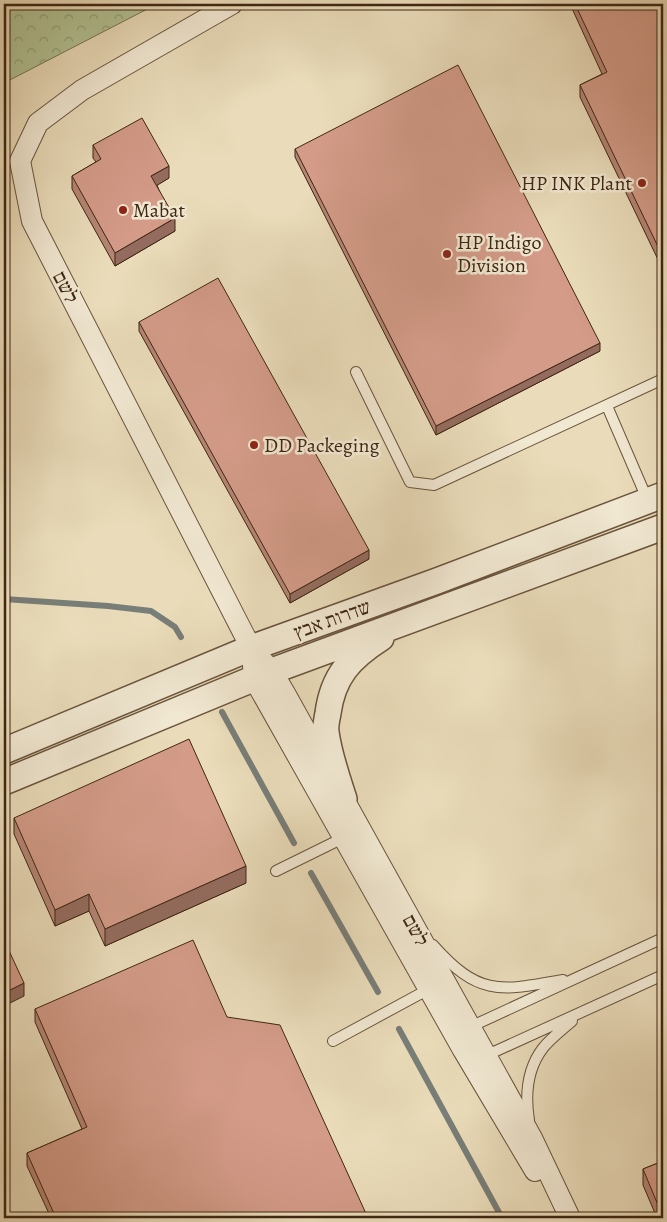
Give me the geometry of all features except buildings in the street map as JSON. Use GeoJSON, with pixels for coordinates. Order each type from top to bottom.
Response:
{"type":"FeatureCollection","features":[{"type":"Feature","properties":{"kind":"street","name":"לשם"},"geometry":{"type":"LineString","coordinates":[[232,4],[82,90],[38,123],[20,161],[32,221],[251,648],[343,838],[463,1050],[563,1218]]}},
{"type":"Feature","properties":{"kind":"street","name":"שדרות אבץ"},"geometry":{"type":"LineString","coordinates":[[4,751],[251,648],[655,498]]}},
{"type":"Feature","properties":{"kind":"street","name":"שדרות אבץ"},"geometry":{"type":"LineString","coordinates":[[4,782],[263,675],[663,528]]}},
{"type":"Feature","properties":{"kind":"street"},"geometry":{"type":"LineString","coordinates":[[344,799],[331,758],[325,730],[330,698],[343,669],[369,646],[410,620]]}},
{"type":"Feature","properties":{"kind":"street","name":"לשם"},"geometry":{"type":"LineString","coordinates":[[263,675],[344,799],[532,1138],[570,1218]]}},
{"type":"Feature","properties":{"kind":"lane"},"geometry":{"type":"LineString","coordinates":[[356,372],[410,482],[434,485],[663,379]]}},
{"type":"Feature","properties":{"kind":"lane"},"geometry":{"type":"LineString","coordinates":[[607,406],[655,498]]}},
{"type":"Feature","properties":{"kind":"lane"},"geometry":{"type":"LineString","coordinates":[[276,871],[343,838]]}},
{"type":"Feature","properties":{"kind":"lane"},"geometry":{"type":"LineString","coordinates":[[408,916],[449,963],[466,978],[484,985],[497,988],[520,988],[579,977]]}},
{"type":"Feature","properties":{"kind":"lane"},"geometry":{"type":"LineString","coordinates":[[663,938],[470,1027],[463,1050],[486,1057],[663,975]]}},
{"type":"Feature","properties":{"kind":"lane"},"geometry":{"type":"LineString","coordinates":[[333,1041],[429,990]]}},
{"type":"Feature","properties":{"kind":"lane"},"geometry":{"type":"LineString","coordinates":[[532,1138],[527,1107],[527,1086],[533,1067],[543,1048],[579,1014]]}},
{"type":"Feature","properties":{"kind":"green space"},"geometry":{"type":"Polygon","coordinates":[[[4,4],[157,4],[4,83],[4,4]]]}},
{"type":"Feature","properties":{"kind":"waterway"},"geometry":{"type":"LineString","coordinates":[[4,599],[151,611],[175,627],[181,637]]}},
{"type":"Feature","properties":{"kind":"waterway"},"geometry":{"type":"LineString","coordinates":[[222,712],[294,843]]}},
{"type":"Feature","properties":{"kind":"waterway"},"geometry":{"type":"LineString","coordinates":[[311,873],[378,992]]}},
{"type":"Feature","properties":{"kind":"waterway"},"geometry":{"type":"LineString","coordinates":[[399,1029],[502,1218]]}},
{"type":"Feature","properties":{"kind":"place","name":"HP INK Plant"},"geometry":{"type":"Point","coordinates":[642,183]}},
{"type":"Feature","properties":{"kind":"place","name":"Mabat"},"geometry":{"type":"Point","coordinates":[123,210]}},
{"type":"Feature","properties":{"kind":"place","name":"HP Indigo Division"},"geometry":{"type":"Point","coordinates":[447,254]}},
{"type":"Feature","properties":{"kind":"place","name":"DD Packeging"},"geometry":{"type":"Point","coordinates":[254,445]}}]}
